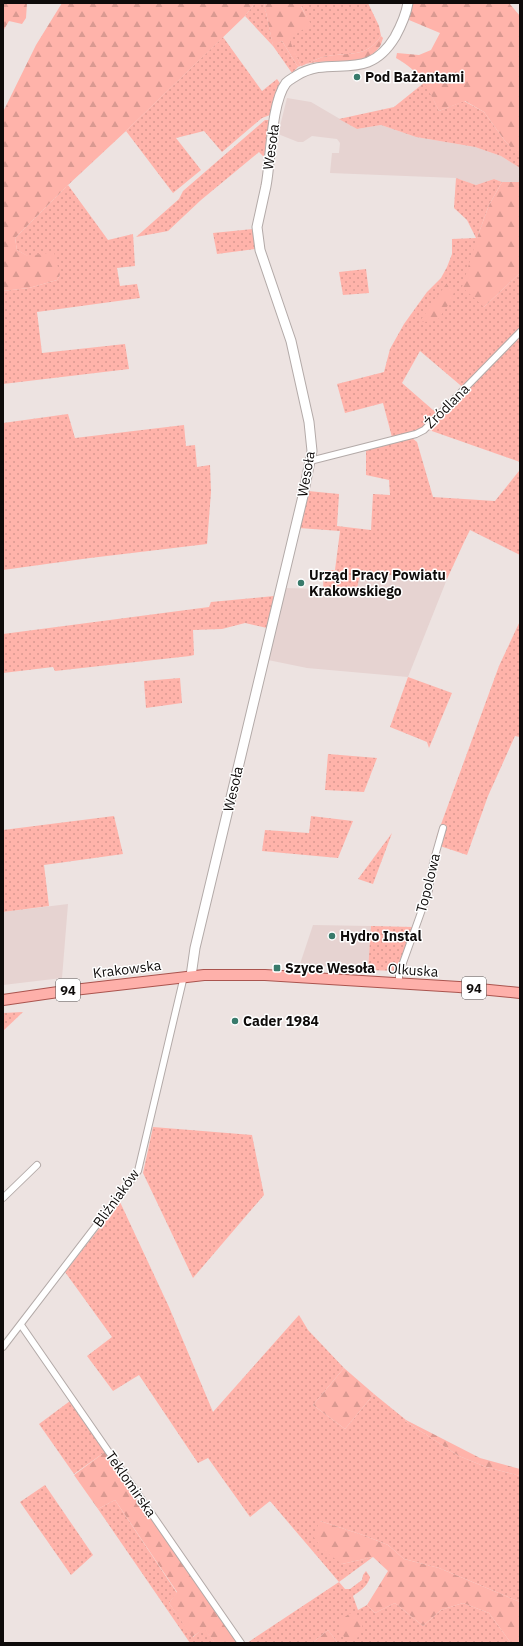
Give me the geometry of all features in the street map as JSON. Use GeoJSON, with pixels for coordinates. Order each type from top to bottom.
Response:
{"type":"FeatureCollection","features":[{"type":"Feature","properties":{"kind":"main road","name":"Olkuska"},"geometry":{"type":"LineString","coordinates":[[187,976],[265,975],[399,983],[520,993]]}},
{"type":"Feature","properties":{"kind":"main road","name":"Krakowska"},"geometry":{"type":"LineString","coordinates":[[3,1000],[187,976]]}},
{"type":"Feature","properties":{"kind":"street","name":"Wesoła"},"geometry":{"type":"LineString","coordinates":[[187,976],[195,948],[310,461],[311,441],[309,422],[291,341],[260,250],[257,232],[266,185],[274,122],[280,96],[287,82],[303,71],[321,67],[353,66],[370,62],[381,55],[389,47],[400,28],[408,3]]}},
{"type":"Feature","properties":{"kind":"street","name":"Źródlana"},"geometry":{"type":"LineString","coordinates":[[310,461],[416,434],[424,430],[520,332]]}},
{"type":"Feature","properties":{"kind":"street","name":"Topolowa"},"geometry":{"type":"LineString","coordinates":[[399,983],[399,974],[429,890],[433,863],[443,828]]}},
{"type":"Feature","properties":{"kind":"street","name":"Bliźniaków"},"geometry":{"type":"LineString","coordinates":[[3,1347],[138,1171],[145,1147],[160,1070],[187,976]]}},
{"type":"Feature","properties":{"kind":"street"},"geometry":{"type":"LineString","coordinates":[[3,1198],[37,1165]]}},
{"type":"Feature","properties":{"kind":"street","name":"Teklomirska"},"geometry":{"type":"LineString","coordinates":[[20,1325],[241,1643]]}},
{"type":"Feature","properties":{"kind":"shaded area"},"geometry":{"type":"Polygon","coordinates":[[[287,98],[311,102],[357,129],[381,125],[416,137],[475,147],[501,156],[520,168],[520,182],[502,182],[494,179],[476,185],[456,178],[330,173],[332,153],[339,153],[340,143],[337,139],[312,136],[303,142],[298,142],[278,134],[287,98]]]}},
{"type":"Feature","properties":{"kind":"shaded area"},"geometry":{"type":"Polygon","coordinates":[[[360,573],[447,579],[408,677],[307,668],[268,660],[285,588],[357,590],[360,573]]]}},
{"type":"Feature","properties":{"kind":"shaded area"},"geometry":{"type":"Polygon","coordinates":[[[68,904],[62,978],[3,985],[3,912],[68,904]]]}},
{"type":"Feature","properties":{"kind":"shaded area"},"geometry":{"type":"Polygon","coordinates":[[[313,925],[371,926],[368,970],[300,964],[313,925]]]}},
{"type":"Feature","properties":{"kind":"green space"},"geometry":{"type":"Polygon","coordinates":[[[3,3],[27,3],[26,18],[22,24],[9,21],[3,31],[3,3]]]}},
{"type":"Feature","properties":{"kind":"green space"},"geometry":{"type":"Polygon","coordinates":[[[62,3],[255,3],[245,16],[68,185],[15,238],[17,250],[28,256],[54,252],[60,275],[57,280],[29,288],[3,291],[3,112],[36,45],[62,3]]]}},
{"type":"Feature","properties":{"kind":"green space"},"geometry":{"type":"Polygon","coordinates":[[[255,3],[264,3],[273,45],[282,41],[298,67],[292,73],[273,46],[245,16],[255,3]]]}},
{"type":"Feature","properties":{"kind":"green space"},"geometry":{"type":"Polygon","coordinates":[[[264,3],[307,3],[301,7],[311,24],[289,39],[301,66],[298,67],[282,41],[273,46],[264,3]]]}},
{"type":"Feature","properties":{"kind":"green space"},"geometry":{"type":"Polygon","coordinates":[[[307,3],[368,3],[379,26],[381,36],[370,48],[364,51],[325,57],[301,66],[288,39],[310,24],[301,6],[307,3]]]}},
{"type":"Feature","properties":{"kind":"green space"},"geometry":{"type":"Polygon","coordinates":[[[413,3],[509,3],[520,16],[520,157],[505,141],[484,112],[465,101],[439,111],[418,75],[396,58],[397,53],[419,55],[431,50],[440,33],[409,20],[413,3]]]}},
{"type":"Feature","properties":{"kind":"green space"},"geometry":{"type":"Polygon","coordinates":[[[381,36],[383,38],[378,49],[371,55],[362,59],[305,64],[325,57],[364,51],[370,48],[381,36]]]}},
{"type":"Feature","properties":{"kind":"green space"},"geometry":{"type":"Polygon","coordinates":[[[223,37],[262,91],[277,79],[282,86],[275,97],[270,115],[262,118],[222,152],[204,131],[176,138],[201,170],[173,193],[126,131],[223,37]]]}},
{"type":"Feature","properties":{"kind":"green space"},"geometry":{"type":"Polygon","coordinates":[[[425,82],[439,111],[464,101],[484,112],[505,141],[520,156],[520,168],[501,156],[475,147],[416,137],[381,125],[357,129],[339,119],[394,107],[425,82]]]}},
{"type":"Feature","properties":{"kind":"green space"},"geometry":{"type":"Polygon","coordinates":[[[265,120],[269,120],[264,157],[259,152],[201,200],[168,231],[136,237],[179,199],[183,191],[265,120]]]}},
{"type":"Feature","properties":{"kind":"green space"},"geometry":{"type":"Polygon","coordinates":[[[456,178],[476,185],[494,179],[502,182],[489,205],[477,238],[484,307],[520,273],[520,462],[520,555],[470,530],[447,579],[360,573],[357,590],[323,589],[324,570],[335,570],[340,531],[299,528],[308,491],[339,494],[337,526],[371,530],[373,494],[390,495],[389,480],[366,475],[366,449],[393,441],[383,403],[345,413],[337,384],[384,372],[390,349],[404,324],[427,292],[441,278],[447,267],[452,254],[452,239],[476,238],[467,220],[454,208],[456,178]],[[420,351],[402,383],[441,417],[466,390],[420,351]],[[429,430],[412,438],[417,442],[433,497],[495,501],[519,471],[520,462],[429,430]]]}},
{"type":"Feature","properties":{"kind":"green space"},"geometry":{"type":"Polygon","coordinates":[[[502,182],[520,182],[520,273],[484,307],[462,287],[489,205],[502,182]]]}},
{"type":"Feature","properties":{"kind":"green space"},"geometry":{"type":"Polygon","coordinates":[[[68,185],[108,240],[133,234],[135,266],[117,268],[120,286],[137,284],[140,298],[37,312],[42,353],[125,344],[129,369],[3,384],[3,291],[29,288],[57,280],[60,275],[17,250],[15,238],[68,185]]]}},
{"type":"Feature","properties":{"kind":"green space"},"geometry":{"type":"Polygon","coordinates":[[[253,229],[255,249],[217,254],[213,233],[253,229]]]}},
{"type":"Feature","properties":{"kind":"green space"},"geometry":{"type":"Polygon","coordinates":[[[366,269],[369,293],[343,295],[339,272],[366,269]]]}},
{"type":"Feature","properties":{"kind":"green space"},"geometry":{"type":"Polygon","coordinates":[[[447,283],[455,290],[449,304],[437,321],[420,321],[447,283]]]}},
{"type":"Feature","properties":{"kind":"green space"},"geometry":{"type":"Polygon","coordinates":[[[68,414],[75,438],[184,425],[186,446],[195,445],[197,467],[210,465],[211,492],[207,544],[3,570],[3,423],[68,414]]]}},
{"type":"Feature","properties":{"kind":"green space"},"geometry":{"type":"Polygon","coordinates":[[[274,596],[267,628],[245,623],[222,629],[193,630],[194,655],[55,671],[53,667],[3,673],[3,634],[209,607],[211,602],[274,596]]]}},
{"type":"Feature","properties":{"kind":"green space"},"geometry":{"type":"Polygon","coordinates":[[[520,621],[520,737],[515,736],[488,796],[467,855],[440,846],[436,838],[499,666],[520,621]]]}},
{"type":"Feature","properties":{"kind":"green space"},"geometry":{"type":"Polygon","coordinates":[[[408,677],[452,693],[429,748],[427,742],[390,727],[408,677]]]}},
{"type":"Feature","properties":{"kind":"green space"},"geometry":{"type":"Polygon","coordinates":[[[180,678],[182,703],[146,708],[144,681],[180,678]]]}},
{"type":"Feature","properties":{"kind":"green space"},"geometry":{"type":"Polygon","coordinates":[[[328,754],[377,758],[364,792],[325,790],[328,754]]]}},
{"type":"Feature","properties":{"kind":"green space"},"geometry":{"type":"Polygon","coordinates":[[[114,816],[123,854],[44,865],[49,906],[3,912],[3,830],[114,816]]]}},
{"type":"Feature","properties":{"kind":"green space"},"geometry":{"type":"Polygon","coordinates":[[[311,816],[353,821],[338,858],[262,851],[265,830],[309,833],[311,816]]]}},
{"type":"Feature","properties":{"kind":"green space"},"geometry":{"type":"Polygon","coordinates":[[[392,833],[373,884],[358,879],[392,833]]]}},
{"type":"Feature","properties":{"kind":"green space"},"geometry":{"type":"Polygon","coordinates":[[[371,926],[413,927],[397,971],[368,970],[371,926]]]}},
{"type":"Feature","properties":{"kind":"green space"},"geometry":{"type":"Polygon","coordinates":[[[23,1012],[3,1031],[3,1013],[23,1012]]]}},
{"type":"Feature","properties":{"kind":"green space"},"geometry":{"type":"Polygon","coordinates":[[[153,1127],[252,1135],[264,1195],[193,1278],[143,1173],[153,1127]]]}},
{"type":"Feature","properties":{"kind":"green space"},"geometry":{"type":"Polygon","coordinates":[[[120,1202],[169,1307],[213,1412],[299,1315],[308,1330],[344,1368],[313,1405],[345,1429],[374,1394],[406,1420],[405,1421],[459,1456],[486,1467],[520,1476],[520,1602],[439,1568],[404,1559],[388,1545],[320,1521],[342,1564],[373,1557],[339,1582],[270,1501],[250,1517],[208,1458],[198,1463],[139,1375],[113,1391],[87,1356],[112,1337],[65,1272],[120,1202]]]}},
{"type":"Feature","properties":{"kind":"green space"},"geometry":{"type":"Polygon","coordinates":[[[344,1368],[374,1394],[345,1429],[313,1405],[344,1368]]]}},
{"type":"Feature","properties":{"kind":"green space"},"geometry":{"type":"Polygon","coordinates":[[[70,1401],[105,1452],[74,1474],[39,1424],[70,1401]]]}},
{"type":"Feature","properties":{"kind":"green space"},"geometry":{"type":"Polygon","coordinates":[[[406,1420],[480,1458],[520,1469],[520,1476],[486,1467],[459,1456],[405,1421],[406,1420]]]}},
{"type":"Feature","properties":{"kind":"green space"},"geometry":{"type":"Polygon","coordinates":[[[105,1452],[238,1643],[215,1643],[204,1629],[192,1637],[169,1603],[177,1592],[115,1500],[98,1509],[74,1475],[105,1452]]]}},
{"type":"Feature","properties":{"kind":"green space"},"geometry":{"type":"Polygon","coordinates":[[[45,1485],[93,1555],[71,1575],[20,1502],[45,1485]]]}},
{"type":"Feature","properties":{"kind":"green space"},"geometry":{"type":"Polygon","coordinates":[[[115,1500],[177,1593],[169,1603],[193,1637],[204,1628],[215,1643],[190,1643],[98,1509],[115,1500]]]}},
{"type":"Feature","properties":{"kind":"green space"},"geometry":{"type":"Polygon","coordinates":[[[320,1521],[388,1545],[404,1559],[439,1568],[520,1602],[520,1643],[511,1643],[489,1613],[463,1603],[441,1610],[423,1626],[395,1603],[375,1613],[367,1605],[388,1571],[373,1557],[342,1564],[323,1550],[313,1536],[320,1521]]]}},
{"type":"Feature","properties":{"kind":"green space"},"geometry":{"type":"Polygon","coordinates":[[[366,1571],[370,1577],[369,1580],[363,1588],[353,1596],[358,1610],[367,1605],[375,1613],[395,1603],[423,1626],[441,1610],[463,1603],[489,1613],[511,1643],[336,1643],[337,1642],[328,1630],[312,1643],[247,1643],[339,1582],[345,1589],[350,1589],[362,1580],[366,1571]]]}},
{"type":"Feature","properties":{"kind":"green space"},"geometry":{"type":"Polygon","coordinates":[[[350,1613],[363,1623],[360,1636],[353,1640],[346,1640],[341,1632],[341,1620],[350,1613]]]}},
{"type":"Feature","properties":{"kind":"green space"},"geometry":{"type":"Polygon","coordinates":[[[328,1630],[337,1642],[312,1643],[328,1630]]]}},
{"type":"Feature","properties":{"kind":"place","name":"Pod Bażantami"},"geometry":{"type":"Point","coordinates":[357,77]}},
{"type":"Feature","properties":{"kind":"place","name":"Urząd Pracy Powiatu Krakowskiego"},"geometry":{"type":"Point","coordinates":[301,583]}},
{"type":"Feature","properties":{"kind":"place","name":"Hydro Instal"},"geometry":{"type":"Point","coordinates":[332,936]}},
{"type":"Feature","properties":{"kind":"place","name":"Szyce Wesoła"},"geometry":{"type":"Point","coordinates":[277,968]}},
{"type":"Feature","properties":{"kind":"place","name":"Cader 1984"},"geometry":{"type":"Point","coordinates":[235,1021]}}]}
